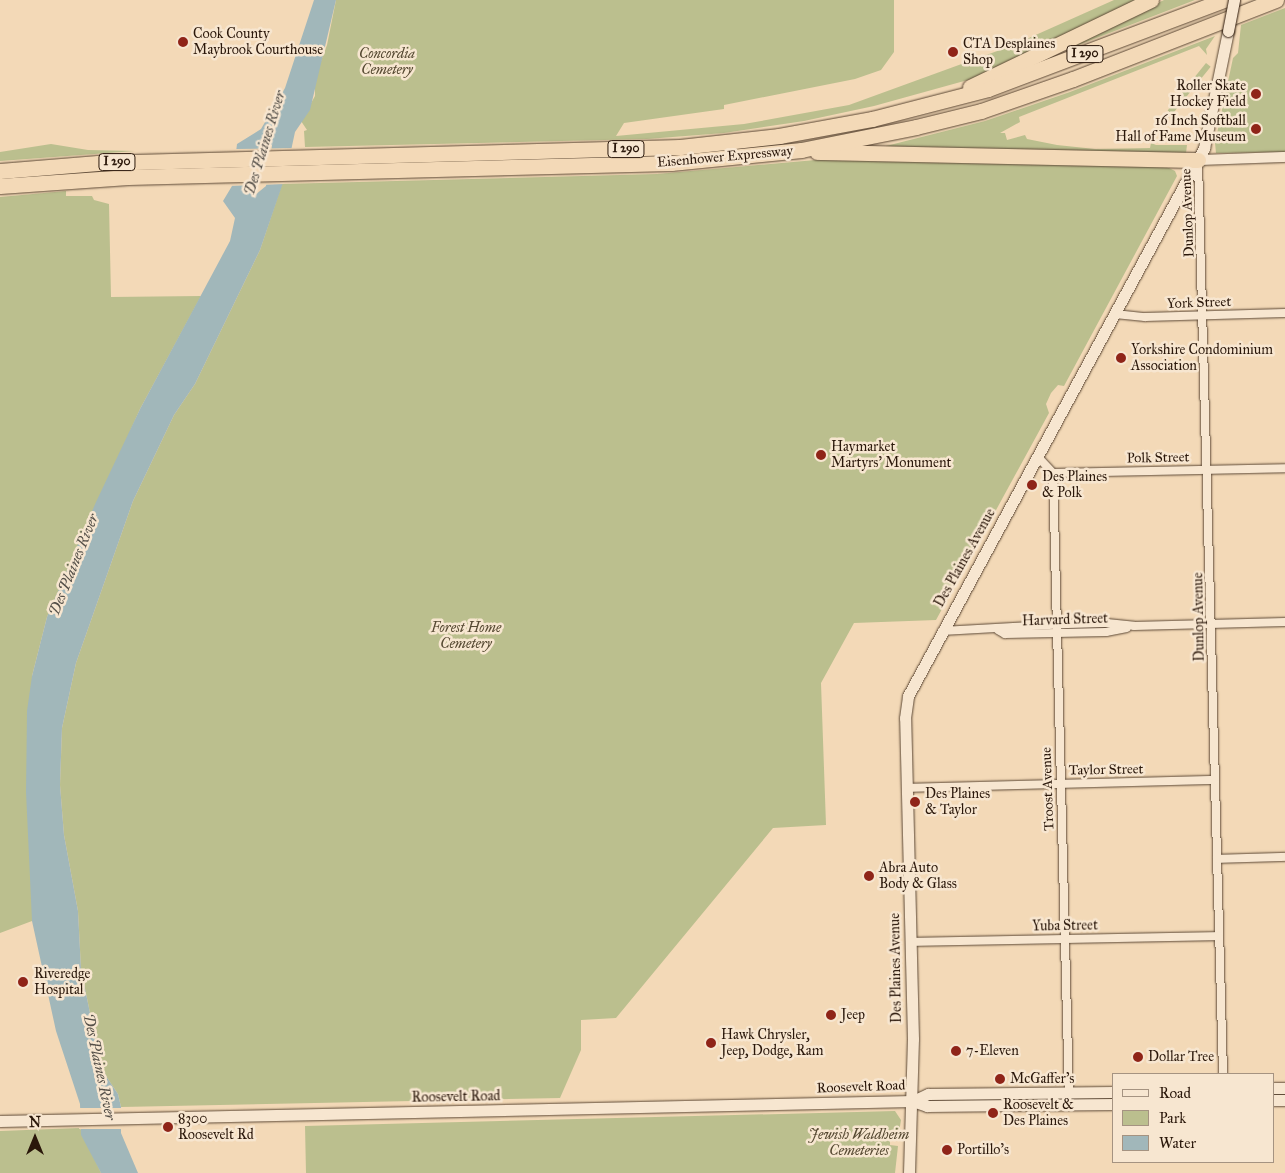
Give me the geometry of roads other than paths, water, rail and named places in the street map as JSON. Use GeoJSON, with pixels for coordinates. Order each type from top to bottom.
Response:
{"type":"FeatureCollection","features":[{"type":"Feature","properties":{"kind":"highway"},"geometry":{"type":"LineString","coordinates":[[945,102],[976,83],[1151,0]]}},
{"type":"Feature","properties":{"kind":"highway","name":"Eisenhower Expressway"},"geometry":{"type":"LineString","coordinates":[[0,186],[233,167],[680,147],[837,126],[945,102],[1037,73],[1224,0]]}},
{"type":"Feature","properties":{"kind":"highway","name":"Eisenhower Expressway"},"geometry":{"type":"LineString","coordinates":[[302,165],[651,164],[735,158],[801,150],[916,127],[980,111],[1073,80],[1276,0]]}},
{"type":"Feature","properties":{"kind":"highway"},"geometry":{"type":"LineString","coordinates":[[801,150],[831,154],[1198,160]]}},
{"type":"Feature","properties":{"kind":"highway","name":"Eisenhower Expressway"},"geometry":{"type":"LineString","coordinates":[[0,171],[98,163],[233,167]]}},
{"type":"Feature","properties":{"kind":"main road","name":"Des Plaines Avenue"},"geometry":{"type":"LineString","coordinates":[[909,1173],[913,1101],[905,707],[942,631],[1204,148],[1234,0]]}},
{"type":"Feature","properties":{"kind":"main road","name":"Roosevelt Road"},"geometry":{"type":"LineString","coordinates":[[913,1101],[928,1094],[1112,1092]]}},
{"type":"Feature","properties":{"kind":"main road","name":"Roosevelt Road"},"geometry":{"type":"LineString","coordinates":[[0,1121],[913,1101],[927,1106],[1112,1104]]}},
{"type":"Feature","properties":{"kind":"street"},"geometry":{"type":"LineString","coordinates":[[1198,160],[1285,157]]}},
{"type":"Feature","properties":{"kind":"street","name":"Dunlop Avenue"},"geometry":{"type":"LineString","coordinates":[[1198,160],[1204,315],[1223,1073]]}},
{"type":"Feature","properties":{"kind":"street","name":"York Street"},"geometry":{"type":"LineString","coordinates":[[1115,314],[1204,315],[1285,313]]}},
{"type":"Feature","properties":{"kind":"street"},"geometry":{"type":"LineString","coordinates":[[1038,457],[1053,473]]}},
{"type":"Feature","properties":{"kind":"street","name":"Polk Street"},"geometry":{"type":"LineString","coordinates":[[1053,473],[1285,468]]}},
{"type":"Feature","properties":{"kind":"street","name":"Troost Avenue"},"geometry":{"type":"LineString","coordinates":[[1053,473],[1069,1106]]}},
{"type":"Feature","properties":{"kind":"street","name":"Harvard Street"},"geometry":{"type":"LineString","coordinates":[[942,631],[998,630],[1009,625],[1107,622],[1134,626],[1285,622]]}},
{"type":"Feature","properties":{"kind":"street","name":"Harvard Street"},"geometry":{"type":"LineString","coordinates":[[998,630],[1005,634],[1106,632],[1134,626]]}},
{"type":"Feature","properties":{"kind":"street","name":"Taylor Street"},"geometry":{"type":"LineString","coordinates":[[907,788],[1216,780]]}},
{"type":"Feature","properties":{"kind":"street"},"geometry":{"type":"LineString","coordinates":[[1218,859],[1285,857]]}},
{"type":"Feature","properties":{"kind":"street","name":"Yuba Street"},"geometry":{"type":"LineString","coordinates":[[911,942],[1220,936]]}},
{"type":"Feature","properties":{"kind":"water","name":"Des Plaines River"},"geometry":{"type":"Polygon","coordinates":[[[314,0],[336,0],[310,110],[295,132],[286,174],[260,250],[195,384],[174,415],[133,501],[76,663],[62,728],[60,785],[64,835],[78,911],[81,969],[98,1052],[106,1076],[118,1094],[121,1107],[121,1133],[138,1173],[101,1173],[81,1135],[80,1104],[56,1031],[32,921],[26,792],[27,711],[32,676],[47,617],[96,502],[140,409],[230,241],[235,218],[223,201],[232,186],[237,144],[261,129],[285,88],[314,0]],[[269,145],[256,171],[253,189],[255,195],[266,186],[272,145],[269,145]]]}},
{"type":"Feature","properties":{"kind":"place","name":"Cook County Maybrook Courthouse"},"geometry":{"type":"Point","coordinates":[183,42]}},
{"type":"Feature","properties":{"kind":"place","name":"CTA Desplaines Shop"},"geometry":{"type":"Point","coordinates":[953,52]}},
{"type":"Feature","properties":{"kind":"place","name":"Roller Skate Hockey Field"},"geometry":{"type":"Point","coordinates":[1256,94]}},
{"type":"Feature","properties":{"kind":"place","name":"16 Inch Softball Hall of Fame Museum"},"geometry":{"type":"Point","coordinates":[1256,129]}},
{"type":"Feature","properties":{"kind":"place","name":"Yorkshire Condominium Association"},"geometry":{"type":"Point","coordinates":[1121,358]}},
{"type":"Feature","properties":{"kind":"place","name":"Haymarket Martyrs' Monument"},"geometry":{"type":"Point","coordinates":[821,455]}},
{"type":"Feature","properties":{"kind":"place","name":"Des Plaines & Polk"},"geometry":{"type":"Point","coordinates":[1032,485]}},
{"type":"Feature","properties":{"kind":"place","name":"Des Plaines & Taylor"},"geometry":{"type":"Point","coordinates":[915,802]}},
{"type":"Feature","properties":{"kind":"place","name":"Abra Auto Body & Glass"},"geometry":{"type":"Point","coordinates":[869,876]}},
{"type":"Feature","properties":{"kind":"place","name":"Riveredge Hospital"},"geometry":{"type":"Point","coordinates":[23,982]}},
{"type":"Feature","properties":{"kind":"place","name":"Jeep"},"geometry":{"type":"Point","coordinates":[831,1015]}},
{"type":"Feature","properties":{"kind":"place","name":"Hawk Chrysler, Jeep, Dodge, Ram"},"geometry":{"type":"Point","coordinates":[711,1043]}},
{"type":"Feature","properties":{"kind":"place","name":"7-Eleven"},"geometry":{"type":"Point","coordinates":[956,1051]}},
{"type":"Feature","properties":{"kind":"place","name":"Dollar Tree"},"geometry":{"type":"Point","coordinates":[1138,1057]}},
{"type":"Feature","properties":{"kind":"place","name":"McGaffer's"},"geometry":{"type":"Point","coordinates":[1000,1079]}},
{"type":"Feature","properties":{"kind":"place","name":"Roosevelt & Des Plaines"},"geometry":{"type":"Point","coordinates":[993,1113]}},
{"type":"Feature","properties":{"kind":"place","name":"8300 Roosevelt Rd"},"geometry":{"type":"Point","coordinates":[168,1127]}},
{"type":"Feature","properties":{"kind":"place","name":"Portillo's"},"geometry":{"type":"Point","coordinates":[947,1150]}},
{"type":"Feature","properties":{"kind":"park label","name":"Concordia Cemetery"},"geometry":{"type":"Point","coordinates":[387,62]}},
{"type":"Feature","properties":{"kind":"park label","name":"Forest Home Cemetery"},"geometry":{"type":"Point","coordinates":[466,636]}},
{"type":"Feature","properties":{"kind":"park label","name":"Jewish Waldheim Cemeteries"},"geometry":{"type":"Point","coordinates":[859,1144]}}]}
